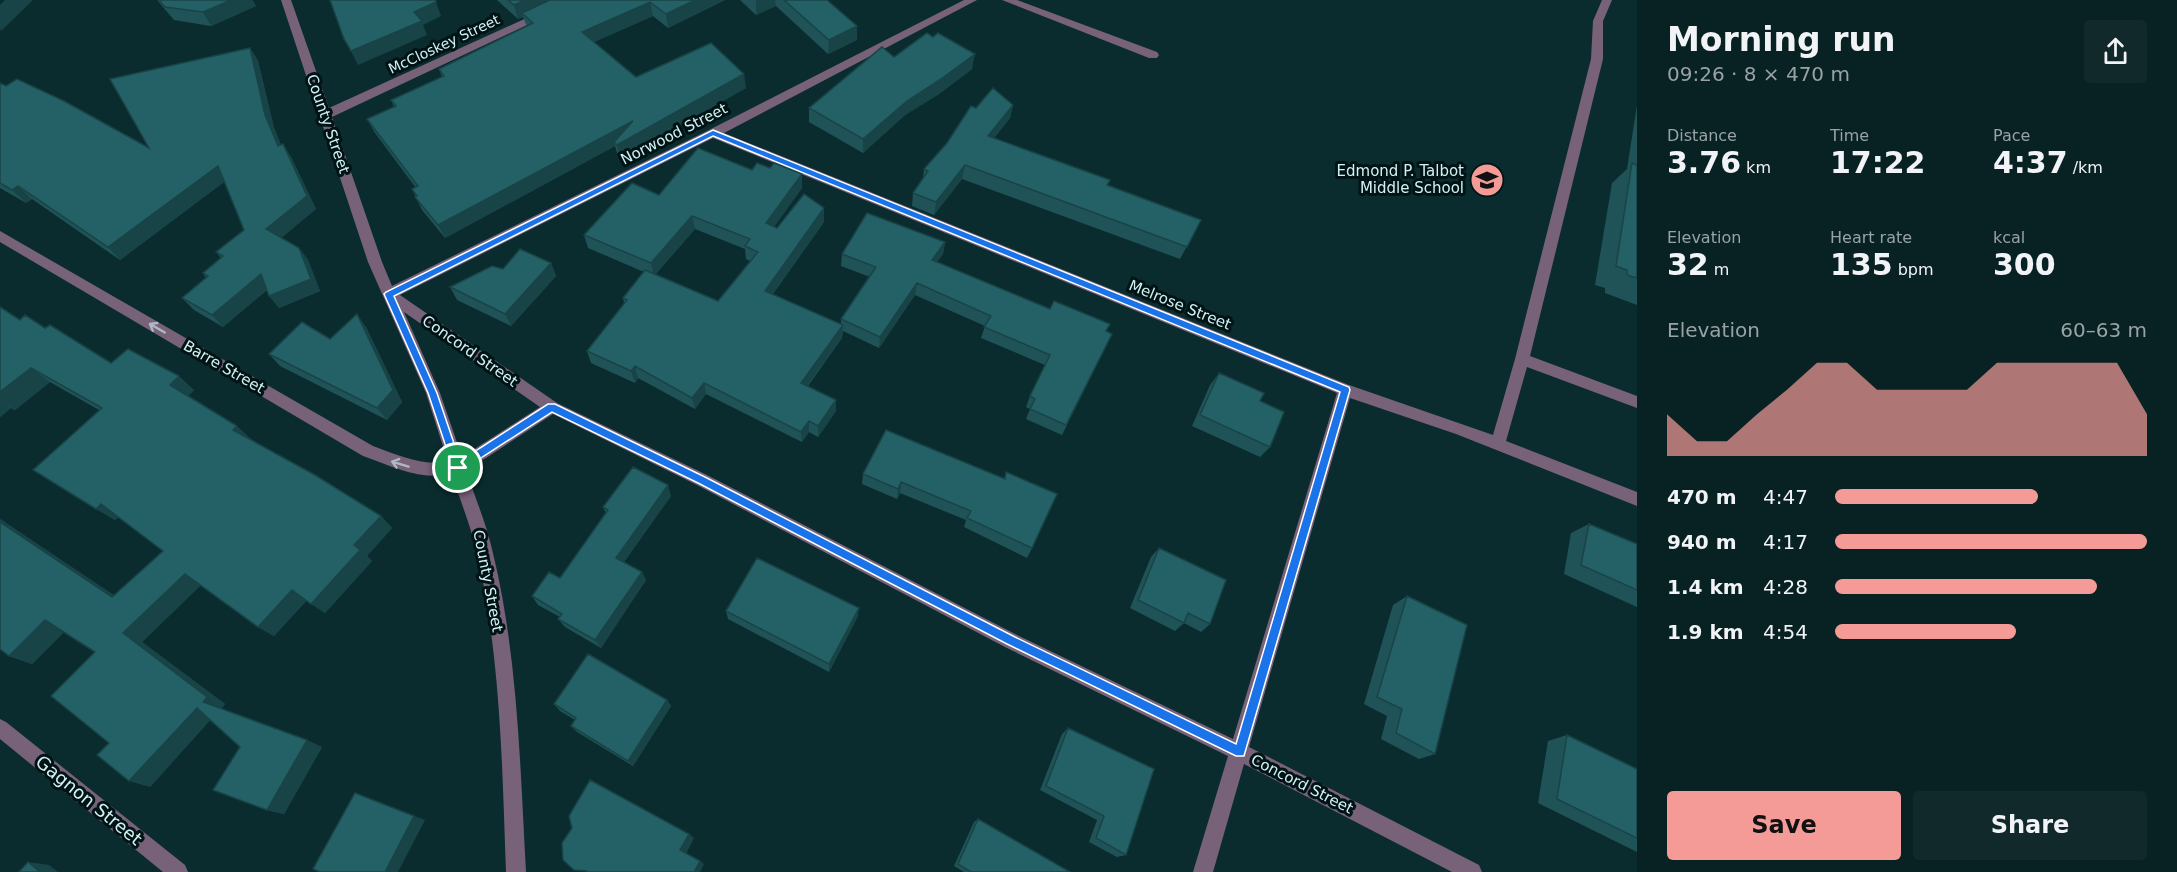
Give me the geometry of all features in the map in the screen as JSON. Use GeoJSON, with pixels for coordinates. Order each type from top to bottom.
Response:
{"type":"FeatureCollection","features":[{"type":"Feature","properties":{"kind":"street","name":"County Street"},"geometry":{"type":"LineString","coordinates":[[286,0],[375,262],[433,393],[484,549],[496,611],[507,712],[516,872]]}},
{"type":"Feature","properties":{"kind":"street","name":"McCloskey Street"},"geometry":{"type":"LineString","coordinates":[[325,115],[575,0]]}},
{"type":"Feature","properties":{"kind":"street","name":"Norwood Street"},"geometry":{"type":"LineString","coordinates":[[389,294],[713,133],[972,0]]}},
{"type":"Feature","properties":{"kind":"street"},"geometry":{"type":"LineString","coordinates":[[1007,0],[1153,55]]}},
{"type":"Feature","properties":{"kind":"street"},"geometry":{"type":"LineString","coordinates":[[1498,444],[1597,60],[1598,21],[1607,0]]}},
{"type":"Feature","properties":{"kind":"street","name":"Melrose Street"},"geometry":{"type":"LineString","coordinates":[[713,133],[1346,390],[1498,444],[1637,499]]}},
{"type":"Feature","properties":{"kind":"street","name":"Barre Street"},"geometry":{"type":"LineString","coordinates":[[0,236],[368,451],[415,468],[433,471],[458,468]]}},
{"type":"Feature","properties":{"kind":"street","name":"Concord Street"},"geometry":{"type":"LineString","coordinates":[[389,294],[552,407],[712,485],[1011,641],[1240,752],[1472,872]]}},
{"type":"Feature","properties":{"kind":"street"},"geometry":{"type":"LineString","coordinates":[[1521,358],[1637,402]]}},
{"type":"Feature","properties":{"kind":"street"},"geometry":{"type":"LineString","coordinates":[[1203,872],[1346,390]]}},
{"type":"Feature","properties":{"kind":"street"},"geometry":{"type":"LineString","coordinates":[[458,468],[552,407]]}},
{"type":"Feature","properties":{"kind":"street","name":"Gagnon Street"},"geometry":{"type":"LineString","coordinates":[[0,728],[178,872]]}},
{"type":"Feature","properties":{"kind":"building"},"geometry":{"type":"Polygon","coordinates":[[[159,0],[231,0],[203,12],[165,7],[159,0]]]}},
{"type":"Feature","properties":{"kind":"building"},"geometry":{"type":"Polygon","coordinates":[[[330,0],[435,0],[436,2],[414,12],[422,21],[351,51],[344,39],[330,0]]]}},
{"type":"Feature","properties":{"kind":"building"},"geometry":{"type":"Polygon","coordinates":[[[508,0],[525,0],[514,5],[508,0]]]}},
{"type":"Feature","properties":{"kind":"building"},"geometry":{"type":"Polygon","coordinates":[[[550,0],[695,0],[666,14],[650,2],[582,32],[636,77],[711,43],[744,74],[617,145],[614,142],[633,121],[438,225],[415,197],[417,196],[412,189],[418,186],[367,119],[396,106],[391,100],[444,76],[439,69],[533,23],[522,13],[550,0]]]}},
{"type":"Feature","properties":{"kind":"building"},"geometry":{"type":"Polygon","coordinates":[[[784,0],[827,0],[857,26],[829,40],[784,0]]]}},
{"type":"Feature","properties":{"kind":"building"},"geometry":{"type":"Polygon","coordinates":[[[927,33],[933,37],[938,33],[975,54],[907,101],[863,139],[809,108],[882,47],[894,57],[927,33]]]}},
{"type":"Feature","properties":{"kind":"building"},"geometry":{"type":"Polygon","coordinates":[[[250,48],[265,115],[278,146],[283,144],[307,196],[266,229],[299,248],[311,279],[269,296],[261,274],[212,315],[182,298],[208,276],[203,273],[223,256],[216,252],[244,230],[218,166],[108,247],[18,186],[12,190],[0,183],[0,83],[6,86],[17,79],[64,101],[149,148],[110,79],[250,48]]]}},
{"type":"Feature","properties":{"kind":"building"},"geometry":{"type":"Polygon","coordinates":[[[993,88],[1013,105],[988,136],[1110,180],[1107,185],[1201,220],[1187,247],[965,165],[936,202],[913,193],[928,171],[924,169],[947,143],[971,106],[976,108],[993,88]]]}},
{"type":"Feature","properties":{"kind":"building"},"geometry":{"type":"Polygon","coordinates":[[[698,148],[752,170],[757,163],[770,168],[774,163],[802,174],[766,223],[777,228],[804,194],[824,208],[765,291],[843,325],[801,383],[836,400],[818,426],[809,421],[801,432],[704,383],[692,398],[635,366],[631,371],[587,351],[627,300],[623,298],[645,270],[718,301],[758,252],[745,246],[750,239],[692,216],[651,263],[584,235],[632,183],[659,195],[698,148]]]}},
{"type":"Feature","properties":{"kind":"building"},"geometry":{"type":"Polygon","coordinates":[[[1632,163],[1637,165],[1637,278],[1627,275],[1627,270],[1616,266],[1632,163]]]}},
{"type":"Feature","properties":{"kind":"building"},"geometry":{"type":"Polygon","coordinates":[[[867,213],[945,242],[932,260],[1050,309],[1054,301],[1110,324],[1106,331],[1112,334],[1066,425],[1030,409],[1035,399],[1030,396],[1050,355],[984,327],[991,316],[917,283],[880,337],[841,319],[876,267],[842,254],[867,213]]]}},
{"type":"Feature","properties":{"kind":"building"},"geometry":{"type":"Polygon","coordinates":[[[520,249],[551,263],[505,314],[450,287],[492,266],[503,269],[520,249]]]}},
{"type":"Feature","properties":{"kind":"building"},"geometry":{"type":"Polygon","coordinates":[[[0,307],[20,320],[25,315],[45,328],[50,325],[111,363],[128,349],[179,376],[170,385],[237,426],[233,430],[315,475],[381,516],[354,545],[360,550],[311,604],[292,590],[258,627],[185,574],[123,633],[207,697],[203,702],[307,740],[267,810],[213,790],[240,747],[197,708],[129,781],[97,755],[109,743],[51,696],[95,652],[45,620],[9,656],[0,649],[0,522],[112,597],[163,551],[101,504],[96,509],[33,470],[102,408],[31,368],[0,392],[0,307]]]}},
{"type":"Feature","properties":{"kind":"building"},"geometry":{"type":"Polygon","coordinates":[[[357,314],[393,390],[377,408],[269,354],[302,322],[330,339],[357,314]]]}},
{"type":"Feature","properties":{"kind":"building"},"geometry":{"type":"Polygon","coordinates":[[[1219,373],[1264,393],[1260,401],[1284,412],[1270,447],[1200,415],[1219,373]]]}},
{"type":"Feature","properties":{"kind":"building"},"geometry":{"type":"Polygon","coordinates":[[[886,430],[1005,479],[1006,472],[1057,494],[1032,548],[967,518],[971,511],[901,482],[898,489],[863,474],[886,430]]]}},
{"type":"Feature","properties":{"kind":"building"},"geometry":{"type":"Polygon","coordinates":[[[633,467],[668,485],[616,558],[642,572],[595,640],[558,619],[562,614],[532,596],[549,572],[560,578],[608,510],[603,507],[633,467]]]}},
{"type":"Feature","properties":{"kind":"building"},"geometry":{"type":"Polygon","coordinates":[[[1589,524],[1637,544],[1637,590],[1581,565],[1589,524]]]}},
{"type":"Feature","properties":{"kind":"building"},"geometry":{"type":"Polygon","coordinates":[[[1159,548],[1226,580],[1210,624],[1188,613],[1184,623],[1138,600],[1159,548]]]}},
{"type":"Feature","properties":{"kind":"building"},"geometry":{"type":"Polygon","coordinates":[[[757,558],[859,608],[829,664],[726,611],[757,558]]]}},
{"type":"Feature","properties":{"kind":"building"},"geometry":{"type":"Polygon","coordinates":[[[1407,596],[1467,625],[1435,754],[1396,733],[1402,709],[1377,697],[1407,596]]]}},
{"type":"Feature","properties":{"kind":"building"},"geometry":{"type":"Polygon","coordinates":[[[588,654],[667,700],[628,761],[571,726],[576,718],[554,704],[588,654]]]}},
{"type":"Feature","properties":{"kind":"building"},"geometry":{"type":"Polygon","coordinates":[[[1068,728],[1154,769],[1126,855],[1096,838],[1104,816],[1046,786],[1068,728]]]}},
{"type":"Feature","properties":{"kind":"building"},"geometry":{"type":"Polygon","coordinates":[[[1567,735],[1637,769],[1637,838],[1557,799],[1567,735]]]}},
{"type":"Feature","properties":{"kind":"building"},"geometry":{"type":"Polygon","coordinates":[[[590,780],[689,834],[680,850],[700,861],[694,872],[574,870],[563,860],[562,843],[572,828],[569,816],[590,780]]]}},
{"type":"Feature","properties":{"kind":"building"},"geometry":{"type":"Polygon","coordinates":[[[355,793],[414,816],[385,872],[320,872],[313,869],[355,793]]]}},
{"type":"Feature","properties":{"kind":"building"},"geometry":{"type":"Polygon","coordinates":[[[978,819],[1070,872],[971,872],[958,864],[978,819]]]}},
{"type":"Feature","properties":{"kind":"building"},"geometry":{"type":"Polygon","coordinates":[[[28,862],[40,872],[19,872],[28,862]]]}},
{"type":"Feature","properties":{"kind":"place","name":"Edmond P. Talbot Middle School"},"geometry":{"type":"Point","coordinates":[1487,180]}},
{"type":"Feature","properties":{"kind":"route"},"geometry":{"type":"LineString","coordinates":[[713,133],[1346,390],[1240,752],[1011,641],[702,480],[552,407],[458,468],[433,393],[389,294],[713,133]]}}]}
